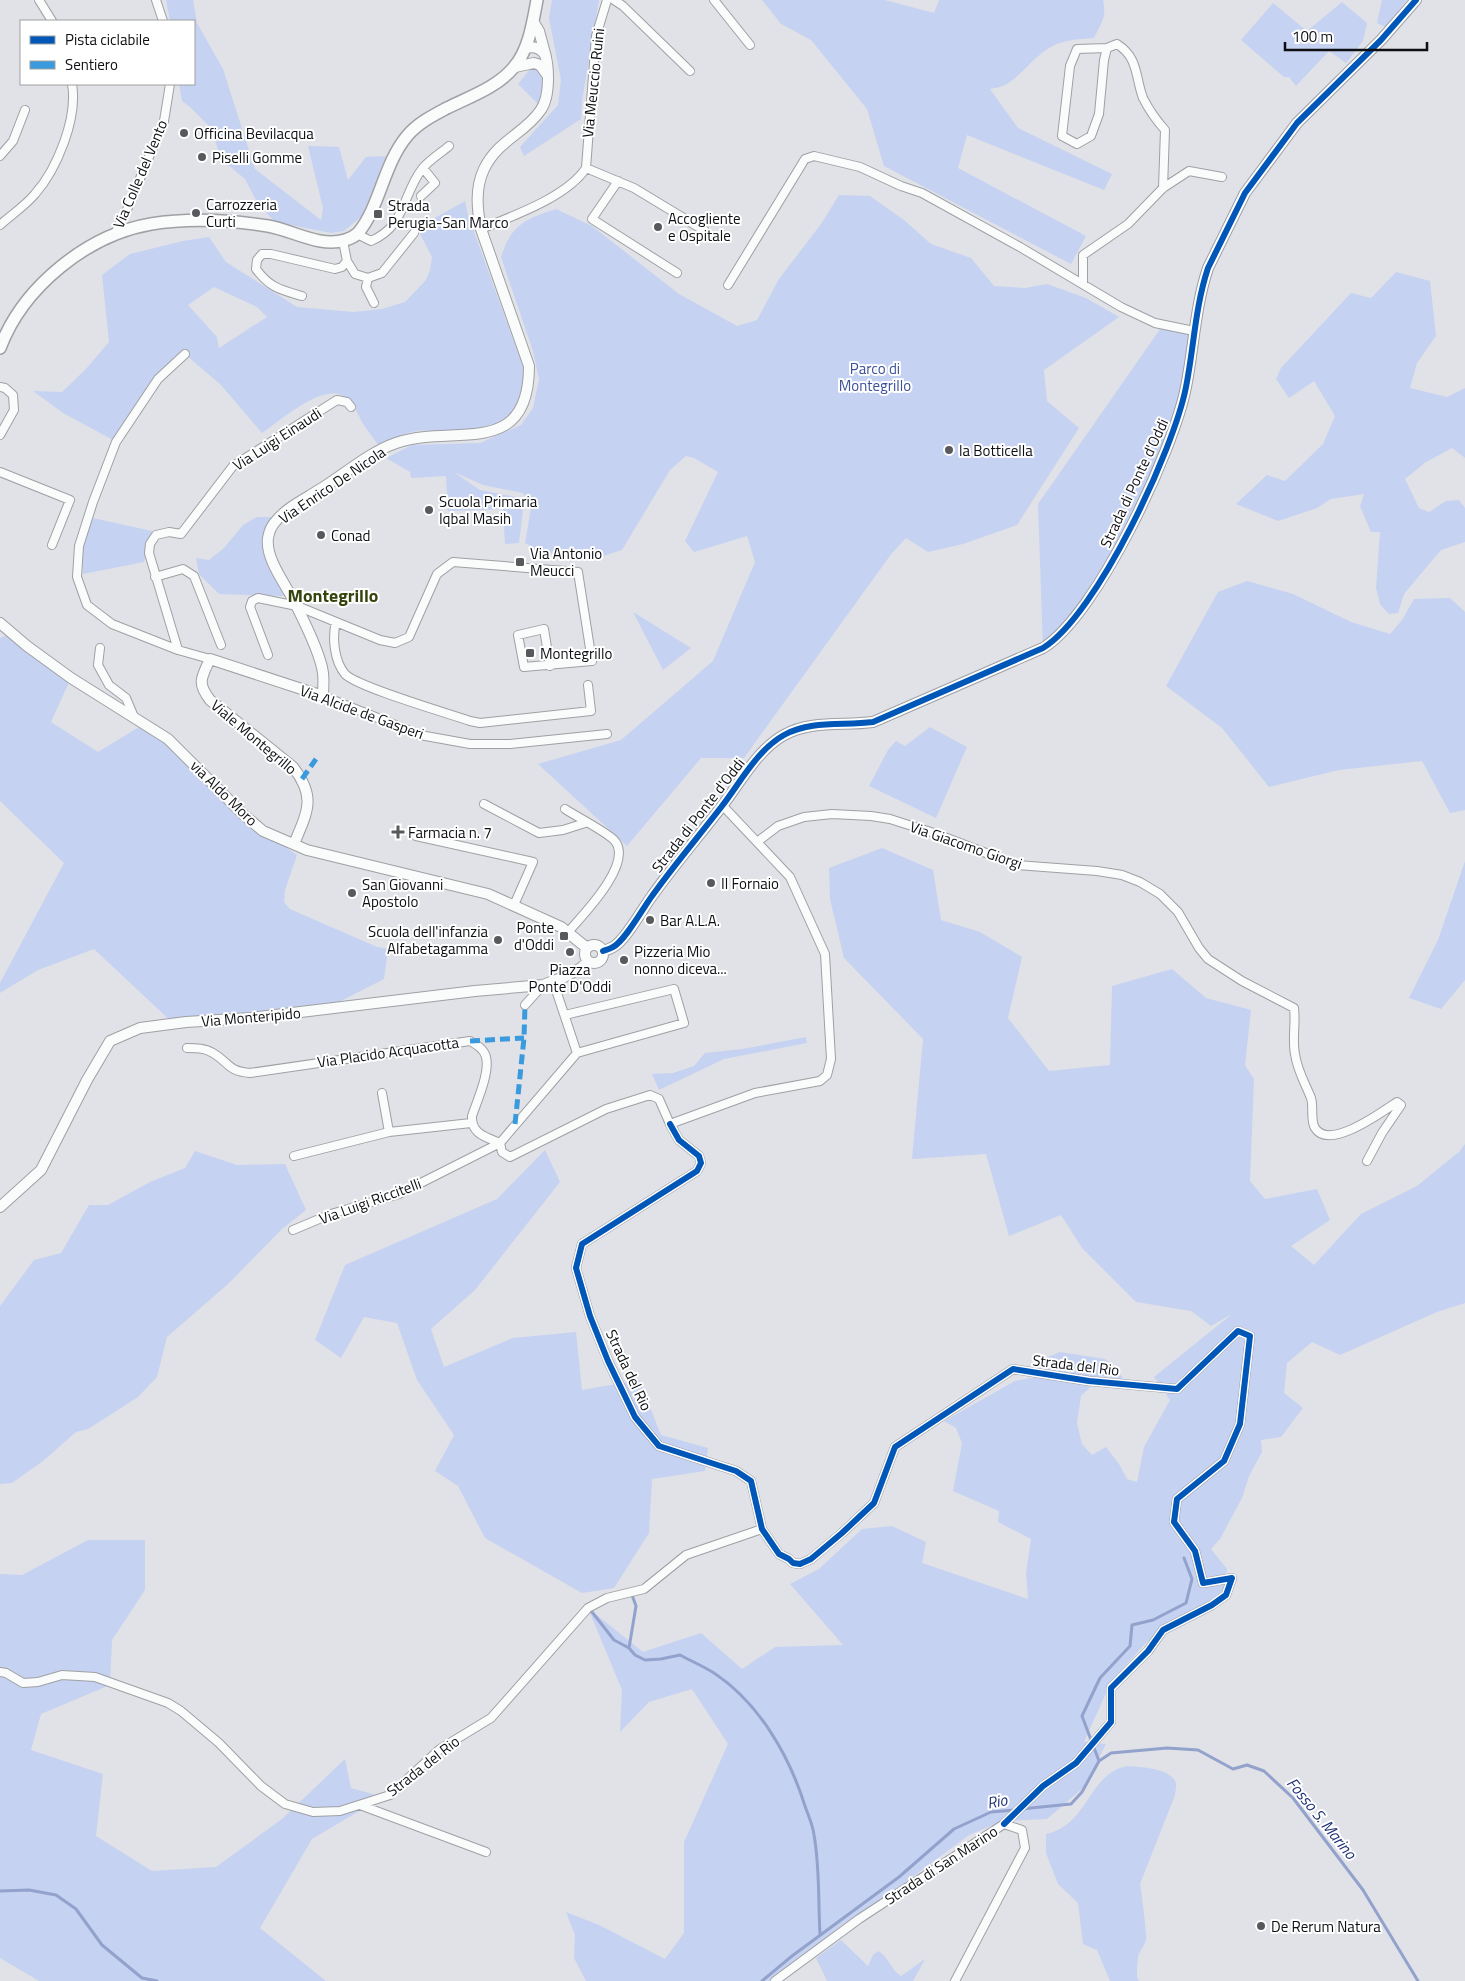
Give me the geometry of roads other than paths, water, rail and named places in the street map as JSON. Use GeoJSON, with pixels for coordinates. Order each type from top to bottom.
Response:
{"type":"FeatureCollection","features":[{"type":"Feature","properties":{"kind":"main road"},"geometry":{"type":"LineString","coordinates":[[0,348],[11,323],[32,294],[57,270],[80,254],[114,235],[149,225],[176,221],[270,226],[327,242],[344,241],[357,234],[370,212],[391,159],[409,134],[426,119],[501,79],[515,66],[525,48],[537,0]]}},
{"type":"Feature","properties":{"kind":"street"},"geometry":{"type":"LineString","coordinates":[[39,0],[51,20]]}},
{"type":"Feature","properties":{"kind":"street"},"geometry":{"type":"LineString","coordinates":[[156,0],[163,20]]}},
{"type":"Feature","properties":{"kind":"street","name":"Via Meuccio Ruini"},"geometry":{"type":"LineString","coordinates":[[586,168],[596,36],[607,0]]}},
{"type":"Feature","properties":{"kind":"street"},"geometry":{"type":"LineString","coordinates":[[614,0],[623,6],[690,71]]}},
{"type":"Feature","properties":{"kind":"street"},"geometry":{"type":"LineString","coordinates":[[714,0],[750,45]]}},
{"type":"Feature","properties":{"kind":"street","name":"Strada di Ponte d'Oddi"},"geometry":{"type":"LineString","coordinates":[[588,961],[598,962],[603,958],[603,951],[613,948],[623,939],[657,889],[756,761],[782,736],[798,728],[823,724],[873,722],[1043,648],[1059,636],[1097,585],[1125,539],[1178,418],[1186,387],[1204,281],[1208,268],[1245,193],[1297,124],[1381,40],[1416,0]]}},
{"type":"Feature","properties":{"kind":"street"},"geometry":{"type":"LineString","coordinates":[[533,21],[542,37],[543,61]]}},
{"type":"Feature","properties":{"kind":"street"},"geometry":{"type":"LineString","coordinates":[[1107,48],[1104,60],[1099,114],[1092,136],[1076,144],[1062,136],[1070,66],[1077,49],[1107,48],[1118,44],[1126,50],[1133,61],[1143,97],[1153,116],[1165,130],[1163,188]]}},
{"type":"Feature","properties":{"kind":"street"},"geometry":{"type":"LineString","coordinates":[[525,48],[536,58],[543,61]]}},
{"type":"Feature","properties":{"kind":"street"},"geometry":{"type":"LineString","coordinates":[[515,66],[543,61]]}},
{"type":"Feature","properties":{"kind":"street","name":"Via Enrico De Nicola"},"geometry":{"type":"LineString","coordinates":[[323,696],[323,672],[297,606],[268,548],[268,537],[277,520],[308,497],[380,450],[412,439],[476,435],[499,430],[511,421],[520,409],[528,380],[528,366],[481,229],[477,212],[477,194],[489,159],[499,147],[541,111],[548,91],[548,77],[543,61]]}},
{"type":"Feature","properties":{"kind":"street"},"geometry":{"type":"LineString","coordinates":[[0,225],[35,194],[54,164],[70,124],[72,85]]}},
{"type":"Feature","properties":{"kind":"street","name":"Via Colle del Vento"},"geometry":{"type":"LineString","coordinates":[[114,235],[126,212],[164,121],[170,85]]}},
{"type":"Feature","properties":{"kind":"street"},"geometry":{"type":"LineString","coordinates":[[0,156],[13,141],[25,110]]}},
{"type":"Feature","properties":{"kind":"street"},"geometry":{"type":"LineString","coordinates":[[357,234],[371,240],[384,236],[394,225],[423,168],[449,146]]}},
{"type":"Feature","properties":{"kind":"street"},"geometry":{"type":"LineString","coordinates":[[728,285],[805,159],[814,156],[860,167],[900,186],[922,193],[1020,247],[1121,307],[1154,323],[1194,331]]}},
{"type":"Feature","properties":{"kind":"street"},"geometry":{"type":"LineString","coordinates":[[421,196],[435,182],[423,168]]}},
{"type":"Feature","properties":{"kind":"street"},"geometry":{"type":"LineString","coordinates":[[481,229],[562,192],[580,178],[586,168],[634,188],[705,231]]}},
{"type":"Feature","properties":{"kind":"street"},"geometry":{"type":"LineString","coordinates":[[1083,284],[1083,255],[1128,224],[1163,188],[1189,171],[1222,177]]}},
{"type":"Feature","properties":{"kind":"street"},"geometry":{"type":"LineString","coordinates":[[618,180],[592,219],[677,273]]}},
{"type":"Feature","properties":{"kind":"street"},"geometry":{"type":"LineString","coordinates":[[344,241],[347,261],[355,274],[368,278],[382,273],[414,233]]}},
{"type":"Feature","properties":{"kind":"street"},"geometry":{"type":"LineString","coordinates":[[302,296],[278,289],[265,281],[256,269],[257,260],[262,254],[271,254],[335,269],[342,267],[347,261]]}},
{"type":"Feature","properties":{"kind":"street"},"geometry":{"type":"LineString","coordinates":[[368,278],[366,287],[374,303]]}},
{"type":"Feature","properties":{"kind":"street"},"geometry":{"type":"LineString","coordinates":[[185,354],[153,385],[116,442],[93,502],[79,546],[77,577],[87,605],[112,624],[178,650],[210,660]]}},
{"type":"Feature","properties":{"kind":"street"},"geometry":{"type":"LineString","coordinates":[[0,387],[5,388],[13,396],[14,410],[0,435]]}},
{"type":"Feature","properties":{"kind":"street","name":"Via Luigi Einaudi"},"geometry":{"type":"LineString","coordinates":[[178,650],[149,553],[150,544],[156,535],[169,532],[181,534],[233,466],[337,400],[347,402],[351,407]]}},
{"type":"Feature","properties":{"kind":"street"},"geometry":{"type":"LineString","coordinates":[[0,472],[70,500],[52,545]]}},
{"type":"Feature","properties":{"kind":"street"},"geometry":{"type":"LineString","coordinates":[[268,655],[250,608],[252,601],[258,598],[297,606],[380,640],[395,643],[409,637],[437,574],[453,562],[578,572],[592,661],[550,666],[524,667],[518,635],[544,629],[550,666]]}},
{"type":"Feature","properties":{"kind":"street"},"geometry":{"type":"LineString","coordinates":[[155,577],[183,569],[194,576],[221,646]]}},
{"type":"Feature","properties":{"kind":"street"},"geometry":{"type":"LineString","coordinates":[[336,622],[334,631],[335,649],[340,668],[346,675],[363,684],[470,721],[480,723],[591,711],[588,685]]}},
{"type":"Feature","properties":{"kind":"street","name":"via Aldo Moro"},"geometry":{"type":"LineString","coordinates":[[0,623],[26,646],[71,678],[168,739],[244,815],[263,831],[307,850],[488,894],[551,921],[569,931],[587,948]]}},
{"type":"Feature","properties":{"kind":"street"},"geometry":{"type":"LineString","coordinates":[[100,648],[98,665],[109,685],[126,698],[134,717]]}},
{"type":"Feature","properties":{"kind":"street","name":"Via Alcide de Gasperi"},"geometry":{"type":"LineString","coordinates":[[210,660],[323,696],[420,735],[470,744],[510,744],[607,734]]}},
{"type":"Feature","properties":{"kind":"street","name":"Viale Montegrillo"},"geometry":{"type":"LineString","coordinates":[[210,660],[202,677],[201,689],[210,700],[293,767],[302,779],[307,794],[308,810],[294,844]]}},
{"type":"Feature","properties":{"kind":"street"},"geometry":{"type":"LineString","coordinates":[[484,804],[539,833],[563,830],[586,822]]}},
{"type":"Feature","properties":{"kind":"street"},"geometry":{"type":"LineString","coordinates":[[565,1015],[674,989],[684,1023],[577,1053],[502,1140],[502,1152],[510,1157],[606,1109],[650,1095],[659,1099],[670,1124],[755,1093],[820,1080],[827,1075],[831,1059],[826,954],[790,877],[723,806]]}},
{"type":"Feature","properties":{"kind":"street"},"geometry":{"type":"LineString","coordinates":[[565,809],[614,841],[619,857],[610,879],[569,931]]}},
{"type":"Feature","properties":{"kind":"street","name":"Via Giacomo Giorgi"},"geometry":{"type":"LineString","coordinates":[[757,842],[778,826],[804,817],[832,814],[871,816],[890,819],[934,833],[1018,865],[1097,871],[1122,875],[1140,882],[1160,894],[1178,912],[1199,948],[1208,959],[1242,981],[1294,1008],[1295,1055],[1302,1081],[1311,1099],[1313,1126],[1318,1133],[1331,1136],[1366,1124],[1397,1102],[1401,1104],[1367,1160]]}},
{"type":"Feature","properties":{"kind":"street"},"geometry":{"type":"LineString","coordinates":[[416,836],[533,862],[514,905]]}},
{"type":"Feature","properties":{"kind":"street"},"geometry":{"type":"LineString","coordinates":[[588,961],[585,955],[587,948],[597,945],[603,951]]}},
{"type":"Feature","properties":{"kind":"street","name":"Via Monteripido"},"geometry":{"type":"LineString","coordinates":[[0,1207],[41,1170],[87,1080],[110,1041],[140,1028],[186,1022],[251,1018],[548,983],[581,968],[588,961]]}},
{"type":"Feature","properties":{"kind":"street"},"geometry":{"type":"LineString","coordinates":[[525,1006],[548,983],[565,1015],[577,1053]]}},
{"type":"Feature","properties":{"kind":"street","name":"Via Placido Acquacotta"},"geometry":{"type":"LineString","coordinates":[[187,1048],[197,1048],[213,1053],[227,1066],[237,1072],[250,1073],[470,1041],[482,1048],[486,1057],[487,1068],[471,1123]]}},
{"type":"Feature","properties":{"kind":"street"},"geometry":{"type":"LineString","coordinates":[[382,1093],[389,1132]]}},
{"type":"Feature","properties":{"kind":"street"},"geometry":{"type":"LineString","coordinates":[[294,1156],[389,1132],[471,1123],[475,1131],[502,1140]]}},
{"type":"Feature","properties":{"kind":"street","name":"Strada del Rio"},"geometry":{"type":"LineString","coordinates":[[670,1124],[679,1140],[699,1156],[701,1164],[697,1171],[582,1244],[576,1268],[594,1325],[608,1361],[636,1417],[658,1446],[736,1471],[751,1481],[762,1529],[780,1554],[793,1563],[800,1564],[811,1559],[874,1503],[895,1448],[1013,1369],[1088,1381],[1177,1389],[1238,1330],[1250,1336],[1240,1424],[1224,1461],[1177,1499],[1174,1522],[1195,1551],[1203,1583],[1232,1578],[1226,1595],[1212,1605],[1163,1630],[1148,1651],[1111,1688],[1111,1722],[1076,1763],[1043,1786],[1004,1824]]}},
{"type":"Feature","properties":{"kind":"street","name":"Via Luigi Riccitelli"},"geometry":{"type":"LineString","coordinates":[[293,1230],[331,1214],[399,1194],[502,1140]]}},
{"type":"Feature","properties":{"kind":"street","name":"Strada del Rio"},"geometry":{"type":"LineString","coordinates":[[0,1672],[23,1683],[38,1682],[62,1675],[95,1677],[168,1703],[182,1711],[219,1743],[262,1786],[285,1804],[313,1812],[340,1811],[390,1796],[440,1750],[491,1718],[588,1608],[607,1598],[644,1589],[686,1555],[762,1529]]}},
{"type":"Feature","properties":{"kind":"street"},"geometry":{"type":"LineString","coordinates":[[360,1805],[486,1852]]}},
{"type":"Feature","properties":{"kind":"street","name":"Strada di San Marino"},"geometry":{"type":"LineString","coordinates":[[775,1981],[859,1919],[1004,1824],[1022,1830],[1025,1848],[955,1981]]}},
{"type":"Feature","properties":{"kind":"waterway","name":"Rio"},"geometry":{"type":"LineString","coordinates":[[1021,1809],[1071,1804],[1082,1792],[1099,1761],[1082,1716],[1100,1678],[1130,1646],[1132,1625],[1153,1620],[1186,1603],[1192,1579],[1184,1558]]}},
{"type":"Feature","properties":{"kind":"waterway"},"geometry":{"type":"LineString","coordinates":[[629,1648],[636,1606],[632,1595]]}},
{"type":"Feature","properties":{"kind":"waterway"},"geometry":{"type":"LineString","coordinates":[[592,1612],[614,1640],[629,1648],[635,1655],[645,1660],[680,1655],[706,1668],[730,1685],[758,1715],[781,1749],[813,1828],[817,1860],[820,1934]]}},
{"type":"Feature","properties":{"kind":"waterway","name":"Fosso S. Marino"},"geometry":{"type":"LineString","coordinates":[[1099,1761],[1111,1753],[1167,1748],[1198,1750],[1233,1769],[1247,1765],[1264,1771],[1293,1798],[1363,1890],[1418,1981]]}},
{"type":"Feature","properties":{"kind":"waterway","name":"Rio"},"geometry":{"type":"LineString","coordinates":[[762,1981],[792,1956],[899,1877],[954,1829],[991,1812],[1015,1810]]}},
{"type":"Feature","properties":{"kind":"waterway"},"geometry":{"type":"LineString","coordinates":[[0,1891],[29,1890],[56,1895],[76,1909],[102,1945],[142,1978],[157,1981]]}},
{"type":"Feature","properties":{"kind":"place","name":"Officina Bevilacqua"},"geometry":{"type":"Point","coordinates":[184,133]}},
{"type":"Feature","properties":{"kind":"place","name":"Piselli Gomme"},"geometry":{"type":"Point","coordinates":[202,157]}},
{"type":"Feature","properties":{"kind":"place","name":"Carrozzeria Curti"},"geometry":{"type":"Point","coordinates":[196,213]}},
{"type":"Feature","properties":{"kind":"place","name":"Strada Perugia-San Marco"},"geometry":{"type":"Point","coordinates":[378,214]}},
{"type":"Feature","properties":{"kind":"place","name":"Accogliente e Ospitale"},"geometry":{"type":"Point","coordinates":[658,227]}},
{"type":"Feature","properties":{"kind":"place","name":"la Botticella"},"geometry":{"type":"Point","coordinates":[949,450]}},
{"type":"Feature","properties":{"kind":"place","name":"Scuola Primaria Iqbal Masih"},"geometry":{"type":"Point","coordinates":[429,510]}},
{"type":"Feature","properties":{"kind":"place","name":"Conad"},"geometry":{"type":"Point","coordinates":[321,535]}},
{"type":"Feature","properties":{"kind":"place","name":"Via Antonio Meucci"},"geometry":{"type":"Point","coordinates":[520,562]}},
{"type":"Feature","properties":{"kind":"place","name":"Montegrillo"},"geometry":{"type":"Point","coordinates":[530,653]}},
{"type":"Feature","properties":{"kind":"place","name":"Farmacia n. 7"},"geometry":{"type":"Point","coordinates":[398,832]}},
{"type":"Feature","properties":{"kind":"place","name":"Il Fornaio"},"geometry":{"type":"Point","coordinates":[711,883]}},
{"type":"Feature","properties":{"kind":"place","name":"San Giovanni Apostolo"},"geometry":{"type":"Point","coordinates":[352,893]}},
{"type":"Feature","properties":{"kind":"place","name":"Bar A.L.A."},"geometry":{"type":"Point","coordinates":[650,920]}},
{"type":"Feature","properties":{"kind":"place","name":"Ponte d'Oddi"},"geometry":{"type":"Point","coordinates":[564,936]}},
{"type":"Feature","properties":{"kind":"place","name":"Scuola dell'infanzia Alfabetagamma"},"geometry":{"type":"Point","coordinates":[498,940]}},
{"type":"Feature","properties":{"kind":"place","name":"Piazza Ponte D'Oddi"},"geometry":{"type":"Point","coordinates":[570,952]}},
{"type":"Feature","properties":{"kind":"place","name":"Pizzeria Mio nonno diceva..."},"geometry":{"type":"Point","coordinates":[624,960]}},
{"type":"Feature","properties":{"kind":"place","name":"De Rerum Natura"},"geometry":{"type":"Point","coordinates":[1261,1926]}},
{"type":"Feature","properties":{"kind":"district","name":"Montegrillo"},"geometry":{"type":"Point","coordinates":[333,595]}},
{"type":"Feature","properties":{"kind":"park label","name":"Parco di Montegrillo"},"geometry":{"type":"Point","coordinates":[875,376]}}]}
